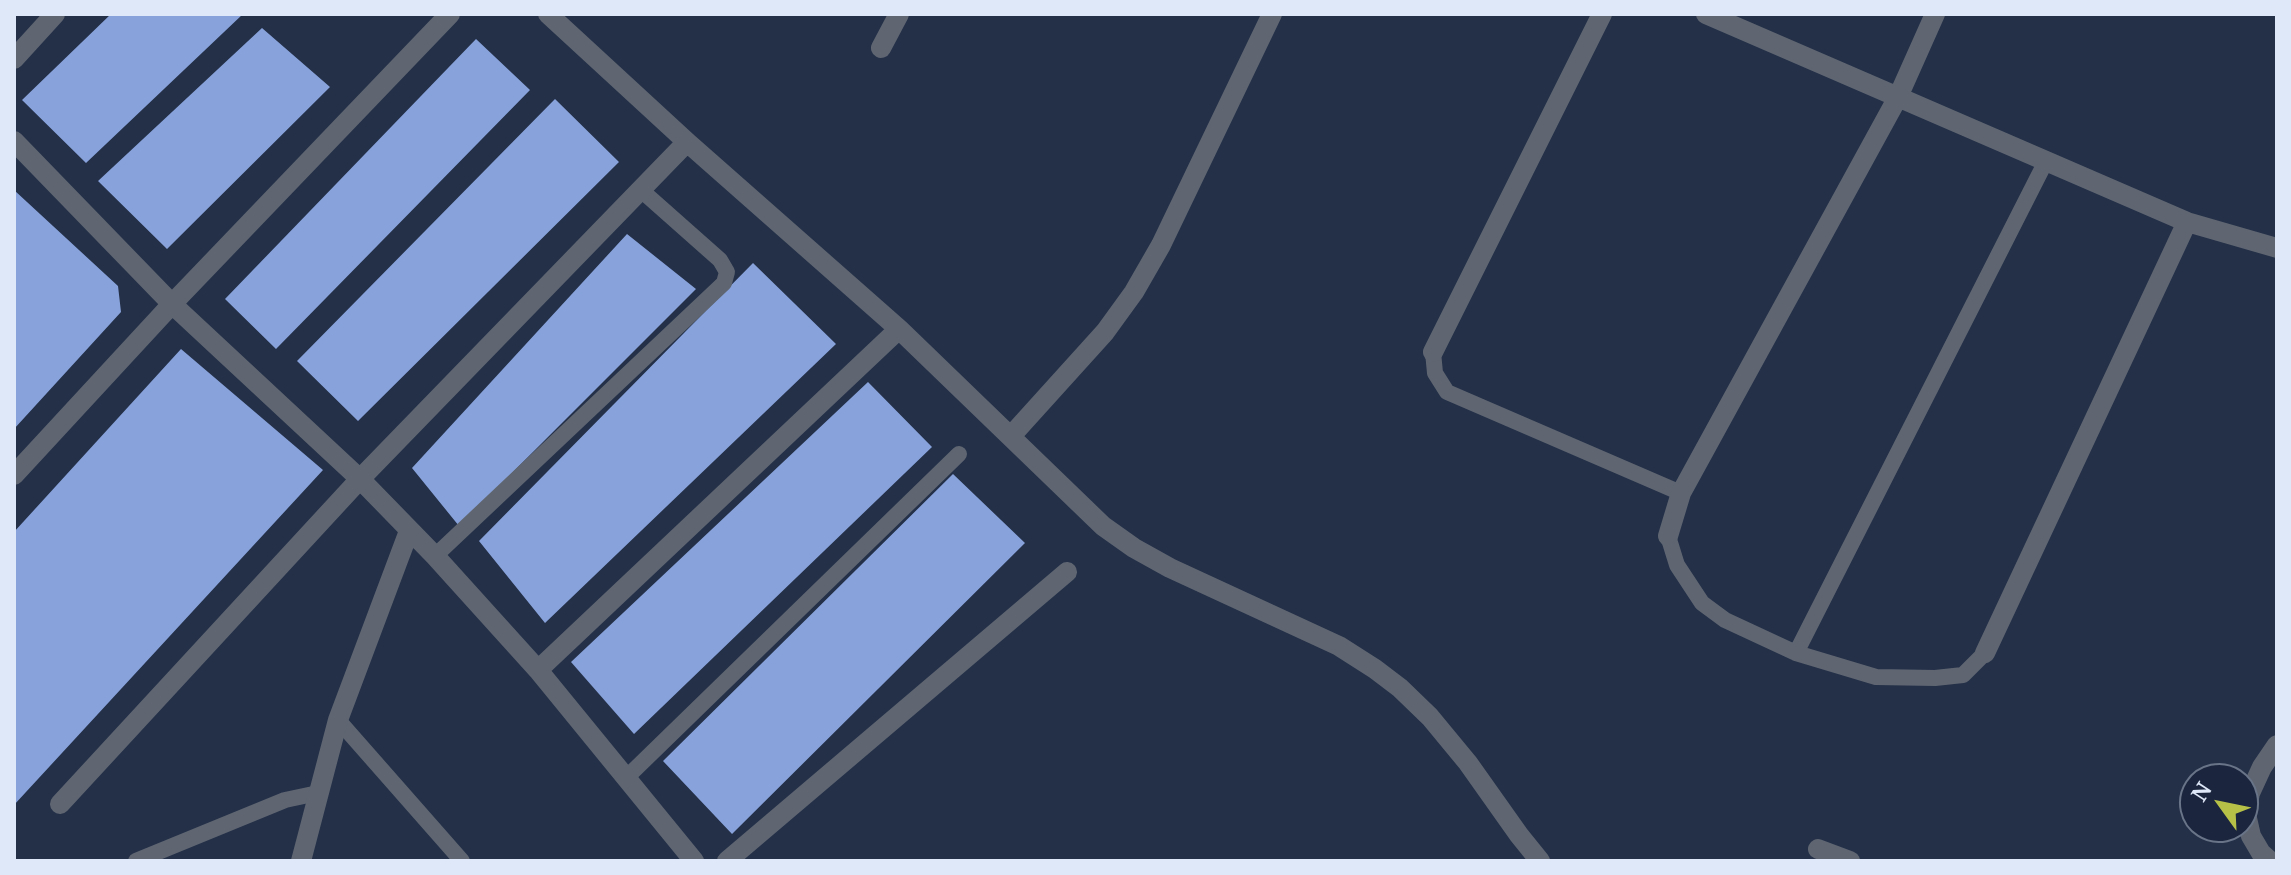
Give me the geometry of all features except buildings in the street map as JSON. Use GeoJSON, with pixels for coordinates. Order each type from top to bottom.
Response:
{"type":"FeatureCollection","features":[{"type":"Feature","properties":{"kind":"street"},"geometry":{"type":"LineString","coordinates":[[14,59],[55,14]]}},
{"type":"Feature","properties":{"kind":"street"},"geometry":{"type":"LineString","coordinates":[[14,475],[172,304],[450,14]]}},
{"type":"Feature","properties":{"kind":"street"},"geometry":{"type":"LineString","coordinates":[[548,14],[687,142],[899,329],[1103,526],[1170,568],[1339,646],[1400,688],[1430,717],[1468,763],[1540,861]]}},
{"type":"Feature","properties":{"kind":"street"},"geometry":{"type":"LineString","coordinates":[[881,48],[899,14]]}},
{"type":"Feature","properties":{"kind":"street"},"geometry":{"type":"LineString","coordinates":[[1011,436],[1105,332],[1134,292],[1161,245],[1272,14]]}},
{"type":"Feature","properties":{"kind":"street"},"geometry":{"type":"LineString","coordinates":[[1433,352],[1602,14]]}},
{"type":"Feature","properties":{"kind":"street"},"geometry":{"type":"LineString","coordinates":[[1706,14],[2187,222],[2277,248]]}},
{"type":"Feature","properties":{"kind":"street"},"geometry":{"type":"LineString","coordinates":[[1668,536],[1681,493],[1898,97],[1935,14]]}},
{"type":"Feature","properties":{"kind":"street"},"geometry":{"type":"LineString","coordinates":[[14,141],[172,304],[360,479],[435,556],[538,670],[694,861]]}},
{"type":"Feature","properties":{"kind":"street"},"geometry":{"type":"LineString","coordinates":[[60,804],[360,479],[687,142]]}},
{"type":"Feature","properties":{"kind":"street"},"geometry":{"type":"LineString","coordinates":[[1985,653],[2187,222]]}},
{"type":"Feature","properties":{"kind":"street"},"geometry":{"type":"LineString","coordinates":[[538,670],[899,329]]}},
{"type":"Feature","properties":{"kind":"street"},"geometry":{"type":"LineString","coordinates":[[301,861],[338,720],[409,531]]}},
{"type":"Feature","properties":{"kind":"street"},"geometry":{"type":"LineString","coordinates":[[727,861],[1067,572]]}},
{"type":"Feature","properties":{"kind":"street"},"geometry":{"type":"LineString","coordinates":[[2270,861],[2251,836],[2246,814],[2250,793],[2277,745]]}},
{"type":"Feature","properties":{"kind":"street"},"geometry":{"type":"LineString","coordinates":[[1818,849],[1850,861]]}},
{"type":"Feature","properties":{"kind":"lane"},"geometry":{"type":"LineString","coordinates":[[1796,653],[2046,161]]}},
{"type":"Feature","properties":{"kind":"lane"},"geometry":{"type":"LineString","coordinates":[[435,556],[724,283],[727,272],[720,260],[641,190]]}},
{"type":"Feature","properties":{"kind":"lane"},"geometry":{"type":"LineString","coordinates":[[1433,352],[1435,373],[1447,392],[1681,493]]}},
{"type":"Feature","properties":{"kind":"lane"},"geometry":{"type":"LineString","coordinates":[[626,778],[959,454]]}},
{"type":"Feature","properties":{"kind":"lane"},"geometry":{"type":"LineString","coordinates":[[1668,536],[1677,565],[1702,603],[1725,620],[1796,653],[1876,677],[1935,678],[1963,675],[1985,653]]}},
{"type":"Feature","properties":{"kind":"lane"},"geometry":{"type":"LineString","coordinates":[[338,720],[462,861]]}},
{"type":"Feature","properties":{"kind":"lane"},"geometry":{"type":"LineString","coordinates":[[136,861],[285,800],[318,793]]}}]}
